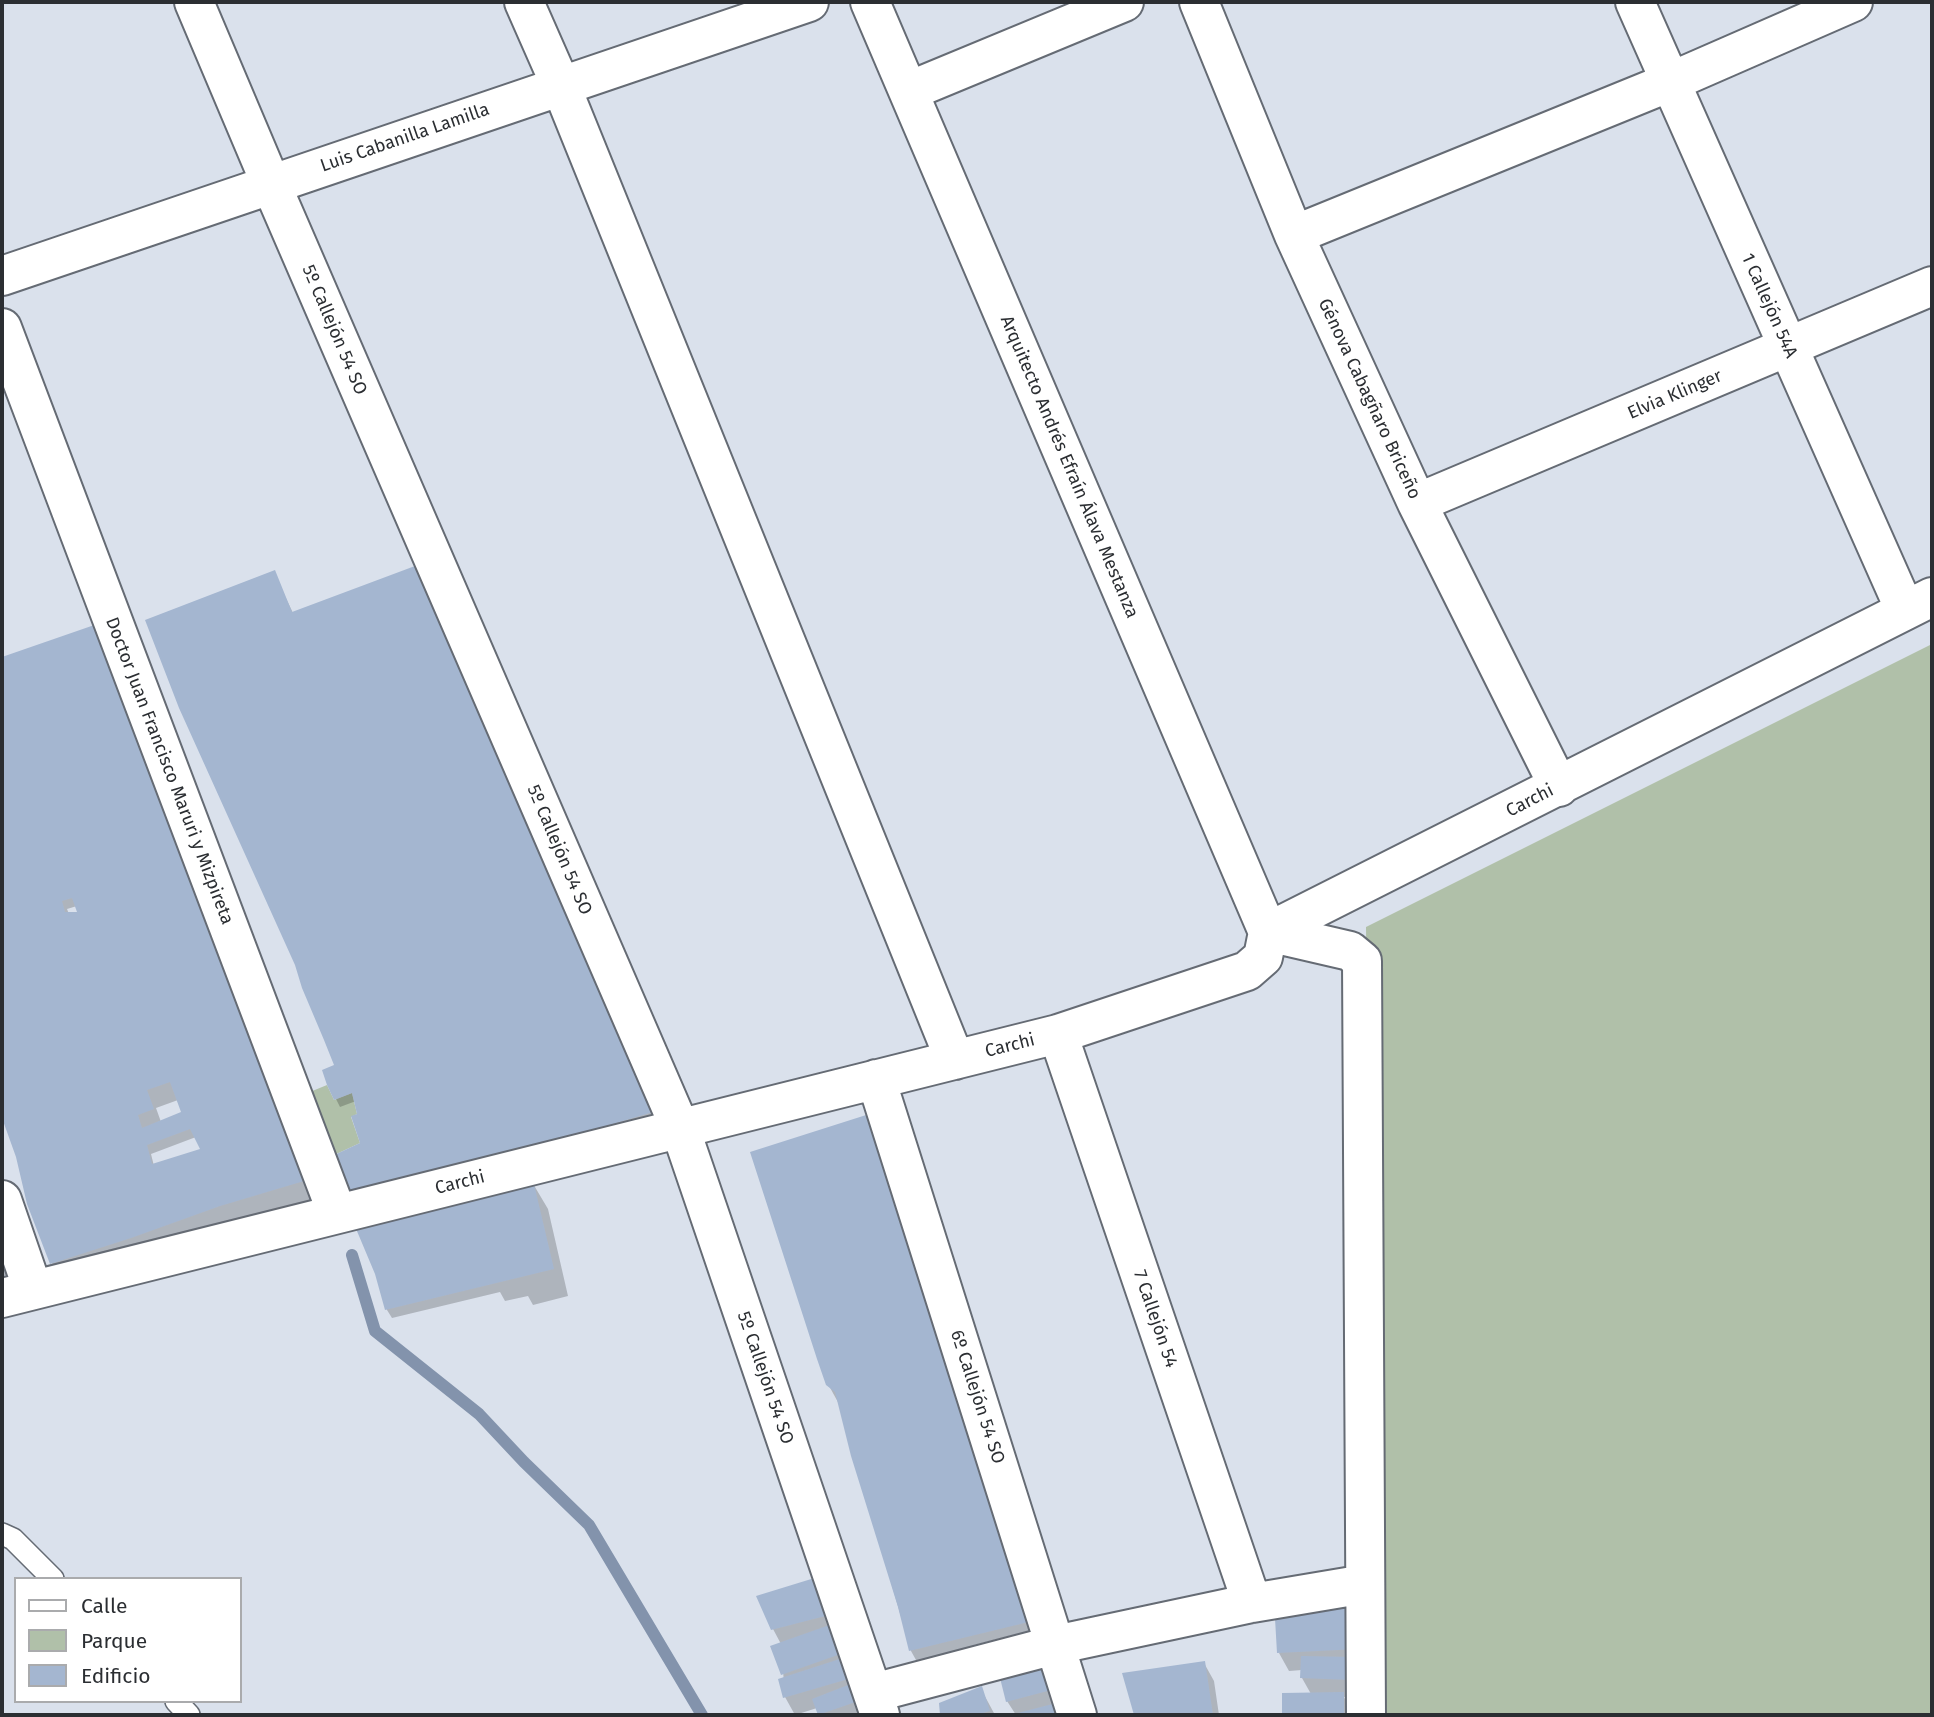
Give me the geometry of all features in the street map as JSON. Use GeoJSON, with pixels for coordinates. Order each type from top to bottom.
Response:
{"type":"FeatureCollection","features":[{"type":"Feature","properties":{"kind":"street","name":"5º Callejón 54 SO"},"geometry":{"type":"LineString","coordinates":[[194,2],[680,1128],[876,1704]]}},
{"type":"Feature","properties":{"kind":"street"},"geometry":{"type":"LineString","coordinates":[[524,2],[561,86],[955,1060]]}},
{"type":"Feature","properties":{"kind":"street","name":"Luis Cabanilla Lamilla"},"geometry":{"type":"LineString","coordinates":[[2,276],[809,2]]}},
{"type":"Feature","properties":{"kind":"street","name":"Arquitecto Andrés Efraín Álava Mestanza"},"geometry":{"type":"LineString","coordinates":[[870,2],[1268,932]]}},
{"type":"Feature","properties":{"kind":"street"},"geometry":{"type":"LineString","coordinates":[[909,91],[1124,2]]}},
{"type":"Feature","properties":{"kind":"street","name":"Génova Cabagñaro Briceño"},"geometry":{"type":"LineString","coordinates":[[1199,2],[1294,236],[1417,503],[1559,787]]}},
{"type":"Feature","properties":{"kind":"street","name":"1 Callejón 54A"},"geometry":{"type":"LineString","coordinates":[[1635,2],[1788,347],[1918,603]]}},
{"type":"Feature","properties":{"kind":"street"},"geometry":{"type":"LineString","coordinates":[[1294,236],[1670,82],[1853,2]]}},
{"type":"Feature","properties":{"kind":"street","name":"Elvia Klinger"},"geometry":{"type":"LineString","coordinates":[[1417,503],[1932,286]]}},
{"type":"Feature","properties":{"kind":"street","name":"Doctor Juan Francisco Maruri y Mizpireta"},"geometry":{"type":"LineString","coordinates":[[2,328],[337,1213]]}},
{"type":"Feature","properties":{"kind":"street","name":"Carchi"},"geometry":{"type":"LineString","coordinates":[[18,1294],[1058,1034],[1247,971],[1263,957],[1268,932],[1918,603]]}},
{"type":"Feature","properties":{"kind":"street"},"geometry":{"type":"LineString","coordinates":[[1268,932],[1350,951],[1362,961],[1366,1715]]}},
{"type":"Feature","properties":{"kind":"street","name":"7 Callejón 54"},"geometry":{"type":"LineString","coordinates":[[1058,1034],[1252,1603]]}},
{"type":"Feature","properties":{"kind":"street","name":"6º Callejón 54 SO"},"geometry":{"type":"LineString","coordinates":[[876,1079],[1077,1715]]}},
{"type":"Feature","properties":{"kind":"street"},"geometry":{"type":"LineString","coordinates":[[2,1200],[18,1294]]}},
{"type":"Feature","properties":{"kind":"street"},"geometry":{"type":"LineString","coordinates":[[876,1704],[1055,1644],[1252,1603],[1364,1584]]}},
{"type":"Feature","properties":{"kind":"lane"},"geometry":{"type":"LineString","coordinates":[[2,1534],[13,1539],[51,1577]]}},
{"type":"Feature","properties":{"kind":"green space"},"geometry":{"type":"Polygon","coordinates":[[[1932,644],[1932,1715],[1374,1715],[1366,927],[1932,644]]]}},
{"type":"Feature","properties":{"kind":"green space"},"geometry":{"type":"Polygon","coordinates":[[[327,1085],[334,1100],[352,1093],[357,1114],[351,1117],[360,1143],[330,1157],[305,1094],[327,1085]]]}},
{"type":"Feature","properties":{"kind":"building"},"geometry":{"type":"Polygon","coordinates":[[[431,560],[667,1108],[510,1154],[346,1195],[330,1157],[360,1143],[351,1116],[357,1114],[352,1093],[334,1100],[327,1085],[322,1070],[334,1065],[295,965],[179,708],[145,620],[275,570],[292,612],[431,560]]]}},
{"type":"Feature","properties":{"kind":"building"},"geometry":{"type":"Polygon","coordinates":[[[103,622],[304,1181],[220,1206],[50,1264],[27,1204],[16,1157],[2,1118],[2,657],[103,622]],[[72,898],[62,901],[65,912],[77,912],[72,898]],[[170,1082],[147,1090],[154,1109],[138,1115],[142,1128],[181,1112],[170,1082]],[[190,1129],[147,1145],[152,1164],[200,1149],[190,1129]]]}},
{"type":"Feature","properties":{"kind":"building"},"geometry":{"type":"Polygon","coordinates":[[[885,1109],[1041,1619],[909,1651],[851,1456],[835,1392],[826,1385],[750,1152],[885,1109]]]}},
{"type":"Feature","properties":{"kind":"building"},"geometry":{"type":"Polygon","coordinates":[[[533,1180],[554,1269],[385,1310],[375,1274],[354,1224],[533,1180]]]}},
{"type":"Feature","properties":{"kind":"building"},"geometry":{"type":"Polygon","coordinates":[[[821,1576],[833,1614],[771,1630],[756,1596],[821,1576]]]}},
{"type":"Feature","properties":{"kind":"building"},"geometry":{"type":"Polygon","coordinates":[[[1355,1596],[1358,1649],[1277,1653],[1274,1601],[1355,1596]]]}},
{"type":"Feature","properties":{"kind":"building"},"geometry":{"type":"Polygon","coordinates":[[[838,1622],[849,1651],[781,1675],[770,1646],[838,1622]]]}},
{"type":"Feature","properties":{"kind":"building"},"geometry":{"type":"Polygon","coordinates":[[[1044,1654],[1055,1689],[1006,1702],[997,1666],[1044,1654]]]}},
{"type":"Feature","properties":{"kind":"building"},"geometry":{"type":"Polygon","coordinates":[[[852,1655],[862,1675],[783,1698],[778,1679],[852,1655]]]}},
{"type":"Feature","properties":{"kind":"building"},"geometry":{"type":"Polygon","coordinates":[[[1301,1656],[1352,1657],[1353,1680],[1300,1678],[1301,1656]]]}},
{"type":"Feature","properties":{"kind":"building"},"geometry":{"type":"Polygon","coordinates":[[[1205,1661],[1213,1715],[1134,1715],[1122,1673],[1205,1661]]]}},
{"type":"Feature","properties":{"kind":"building"},"geometry":{"type":"Polygon","coordinates":[[[861,1680],[867,1698],[818,1715],[812,1699],[861,1680]]]}},
{"type":"Feature","properties":{"kind":"building"},"geometry":{"type":"Polygon","coordinates":[[[982,1686],[990,1711],[976,1715],[940,1715],[939,1703],[982,1686]]]}},
{"type":"Feature","properties":{"kind":"building"},"geometry":{"type":"Polygon","coordinates":[[[1344,1692],[1344,1715],[1282,1715],[1282,1693],[1344,1692]]]}},
{"type":"Feature","properties":{"kind":"building"},"geometry":{"type":"Polygon","coordinates":[[[1072,1699],[1077,1715],[1014,1715],[1014,1714],[1072,1699]]]}},
{"type":"Feature","properties":{"kind":"waterway"},"geometry":{"type":"LineString","coordinates":[[352,1255],[375,1331],[479,1414],[589,1525],[702,1715]]}}]}
